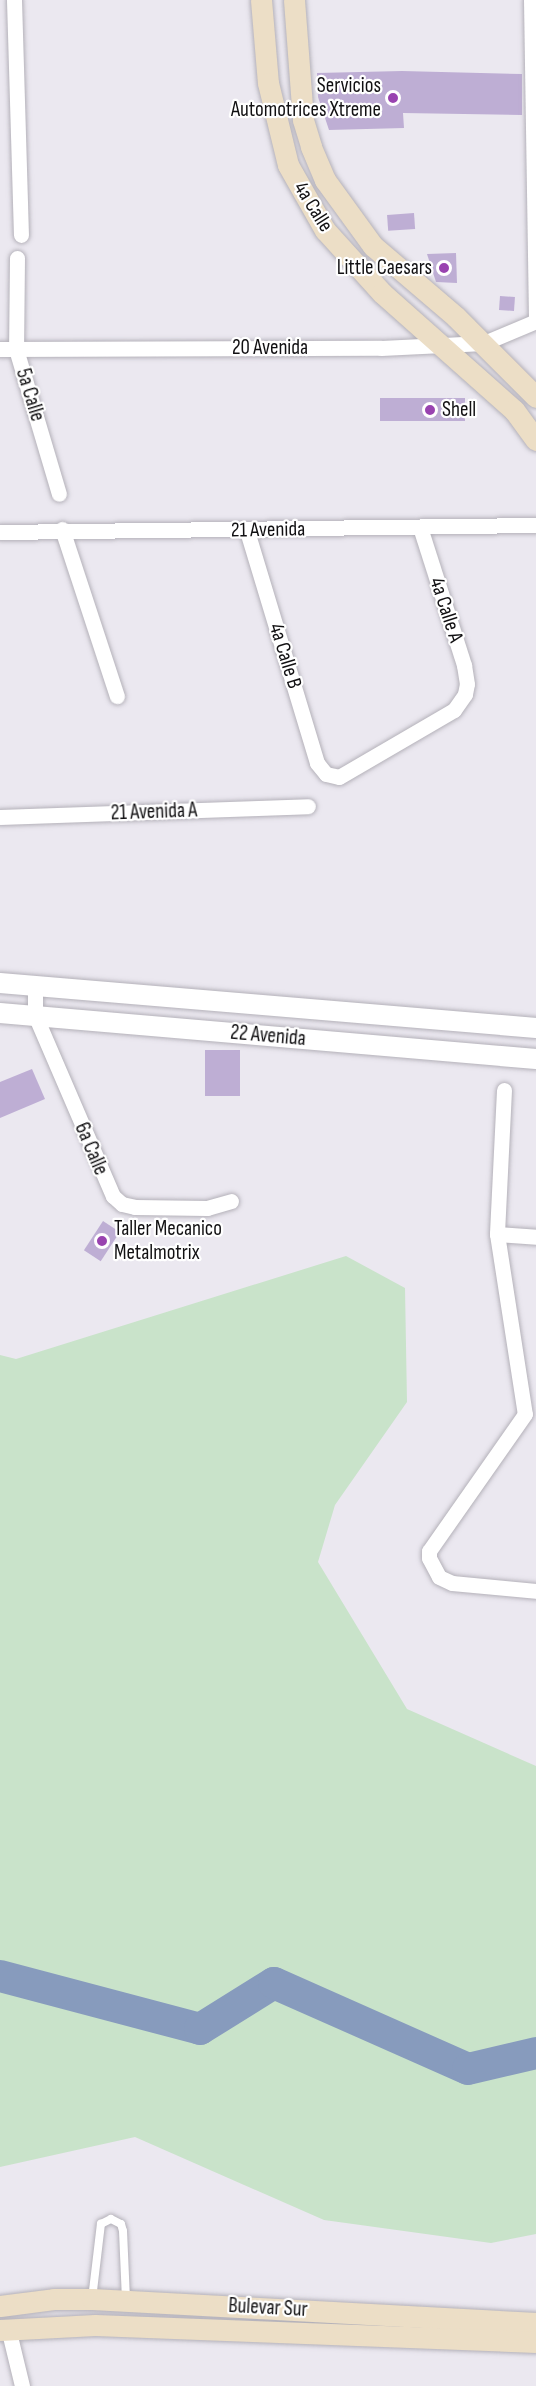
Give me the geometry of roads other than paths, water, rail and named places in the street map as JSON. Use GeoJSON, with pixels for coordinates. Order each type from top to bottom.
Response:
{"type":"FeatureCollection","features":[{"type":"Feature","properties":{"kind":"main road","name":"4a Calle"},"geometry":{"type":"LineString","coordinates":[[261,0],[268,83],[288,165],[325,230],[351,261],[514,410],[536,440]]}},
{"type":"Feature","properties":{"kind":"main road","name":"4a Calle"},"geometry":{"type":"LineString","coordinates":[[294,0],[303,120],[311,147],[326,180],[374,246],[484,343],[536,397]]}},
{"type":"Feature","properties":{"kind":"main road","name":"Bulevar Sur"},"geometry":{"type":"LineString","coordinates":[[0,2306],[54,2299],[92,2298],[536,2323]]}},
{"type":"Feature","properties":{"kind":"main road","name":"Bulevar Sur"},"geometry":{"type":"LineString","coordinates":[[4,2329],[107,2325],[536,2342]]}},
{"type":"Feature","properties":{"kind":"street"},"geometry":{"type":"LineString","coordinates":[[14,0],[21,235]]}},
{"type":"Feature","properties":{"kind":"street"},"geometry":{"type":"LineString","coordinates":[[531,0],[535,134],[536,321]]}},
{"type":"Feature","properties":{"kind":"street","name":"5a Calle"},"geometry":{"type":"LineString","coordinates":[[17,258],[16,349],[59,494]]}},
{"type":"Feature","properties":{"kind":"street","name":"20 Avenida"},"geometry":{"type":"LineString","coordinates":[[0,349],[381,348],[439,343],[484,343],[536,321]]}},
{"type":"Feature","properties":{"kind":"street","name":"21 Avenida"},"geometry":{"type":"LineString","coordinates":[[0,532],[62,529],[248,531],[536,525]]}},
{"type":"Feature","properties":{"kind":"street","name":"4a Calle A"},"geometry":{"type":"LineString","coordinates":[[330,776],[339,777],[348,774],[454,710],[465,694],[467,674],[420,527]]}},
{"type":"Feature","properties":{"kind":"street"},"geometry":{"type":"LineString","coordinates":[[62,529],[117,696]]}},
{"type":"Feature","properties":{"kind":"street","name":"4a Calle B"},"geometry":{"type":"LineString","coordinates":[[248,531],[317,763],[322,771],[330,776]]}},
{"type":"Feature","properties":{"kind":"street","name":"21 Avenida A"},"geometry":{"type":"LineString","coordinates":[[0,818],[308,806]]}},
{"type":"Feature","properties":{"kind":"street","name":"22 Avenida"},"geometry":{"type":"LineString","coordinates":[[0,982],[536,1028]]}},
{"type":"Feature","properties":{"kind":"street","name":"6a Calle"},"geometry":{"type":"LineString","coordinates":[[35,986],[35,1015],[112,1196],[122,1204],[135,1207],[207,1208],[231,1201]]}},
{"type":"Feature","properties":{"kind":"street","name":"22 Avenida"},"geometry":{"type":"LineString","coordinates":[[0,1013],[536,1059]]}},
{"type":"Feature","properties":{"kind":"street"},"geometry":{"type":"LineString","coordinates":[[501,1057],[505,1026]]}},
{"type":"Feature","properties":{"kind":"street"},"geometry":{"type":"LineString","coordinates":[[504,1090],[497,1234],[530,1415],[429,1551],[429,1558],[434,1571],[452,1583],[536,1591]]}},
{"type":"Feature","properties":{"kind":"street"},"geometry":{"type":"LineString","coordinates":[[497,1234],[536,1237]]}},
{"type":"Feature","properties":{"kind":"street"},"geometry":{"type":"LineString","coordinates":[[4,2329],[22,2386]]}},
{"type":"Feature","properties":{"kind":"lane"},"geometry":{"type":"LineString","coordinates":[[92,2298],[101,2224],[111,2219],[121,2224],[123,2231],[126,2300]]}},
{"type":"Feature","properties":{"kind":"waterway"},"geometry":{"type":"LineString","coordinates":[[0,1976],[200,2029],[274,1983],[468,2069],[536,2053]]}},
{"type":"Feature","properties":{"kind":"place","name":"Servicios Automotrices Xtreme"},"geometry":{"type":"Point","coordinates":[393,98]}},
{"type":"Feature","properties":{"kind":"place","name":"Little Caesars"},"geometry":{"type":"Point","coordinates":[444,268]}},
{"type":"Feature","properties":{"kind":"place","name":"Shell"},"geometry":{"type":"Point","coordinates":[430,410]}},
{"type":"Feature","properties":{"kind":"place","name":"Taller Mecanico Metalmotrix"},"geometry":{"type":"Point","coordinates":[102,1241]}}]}
